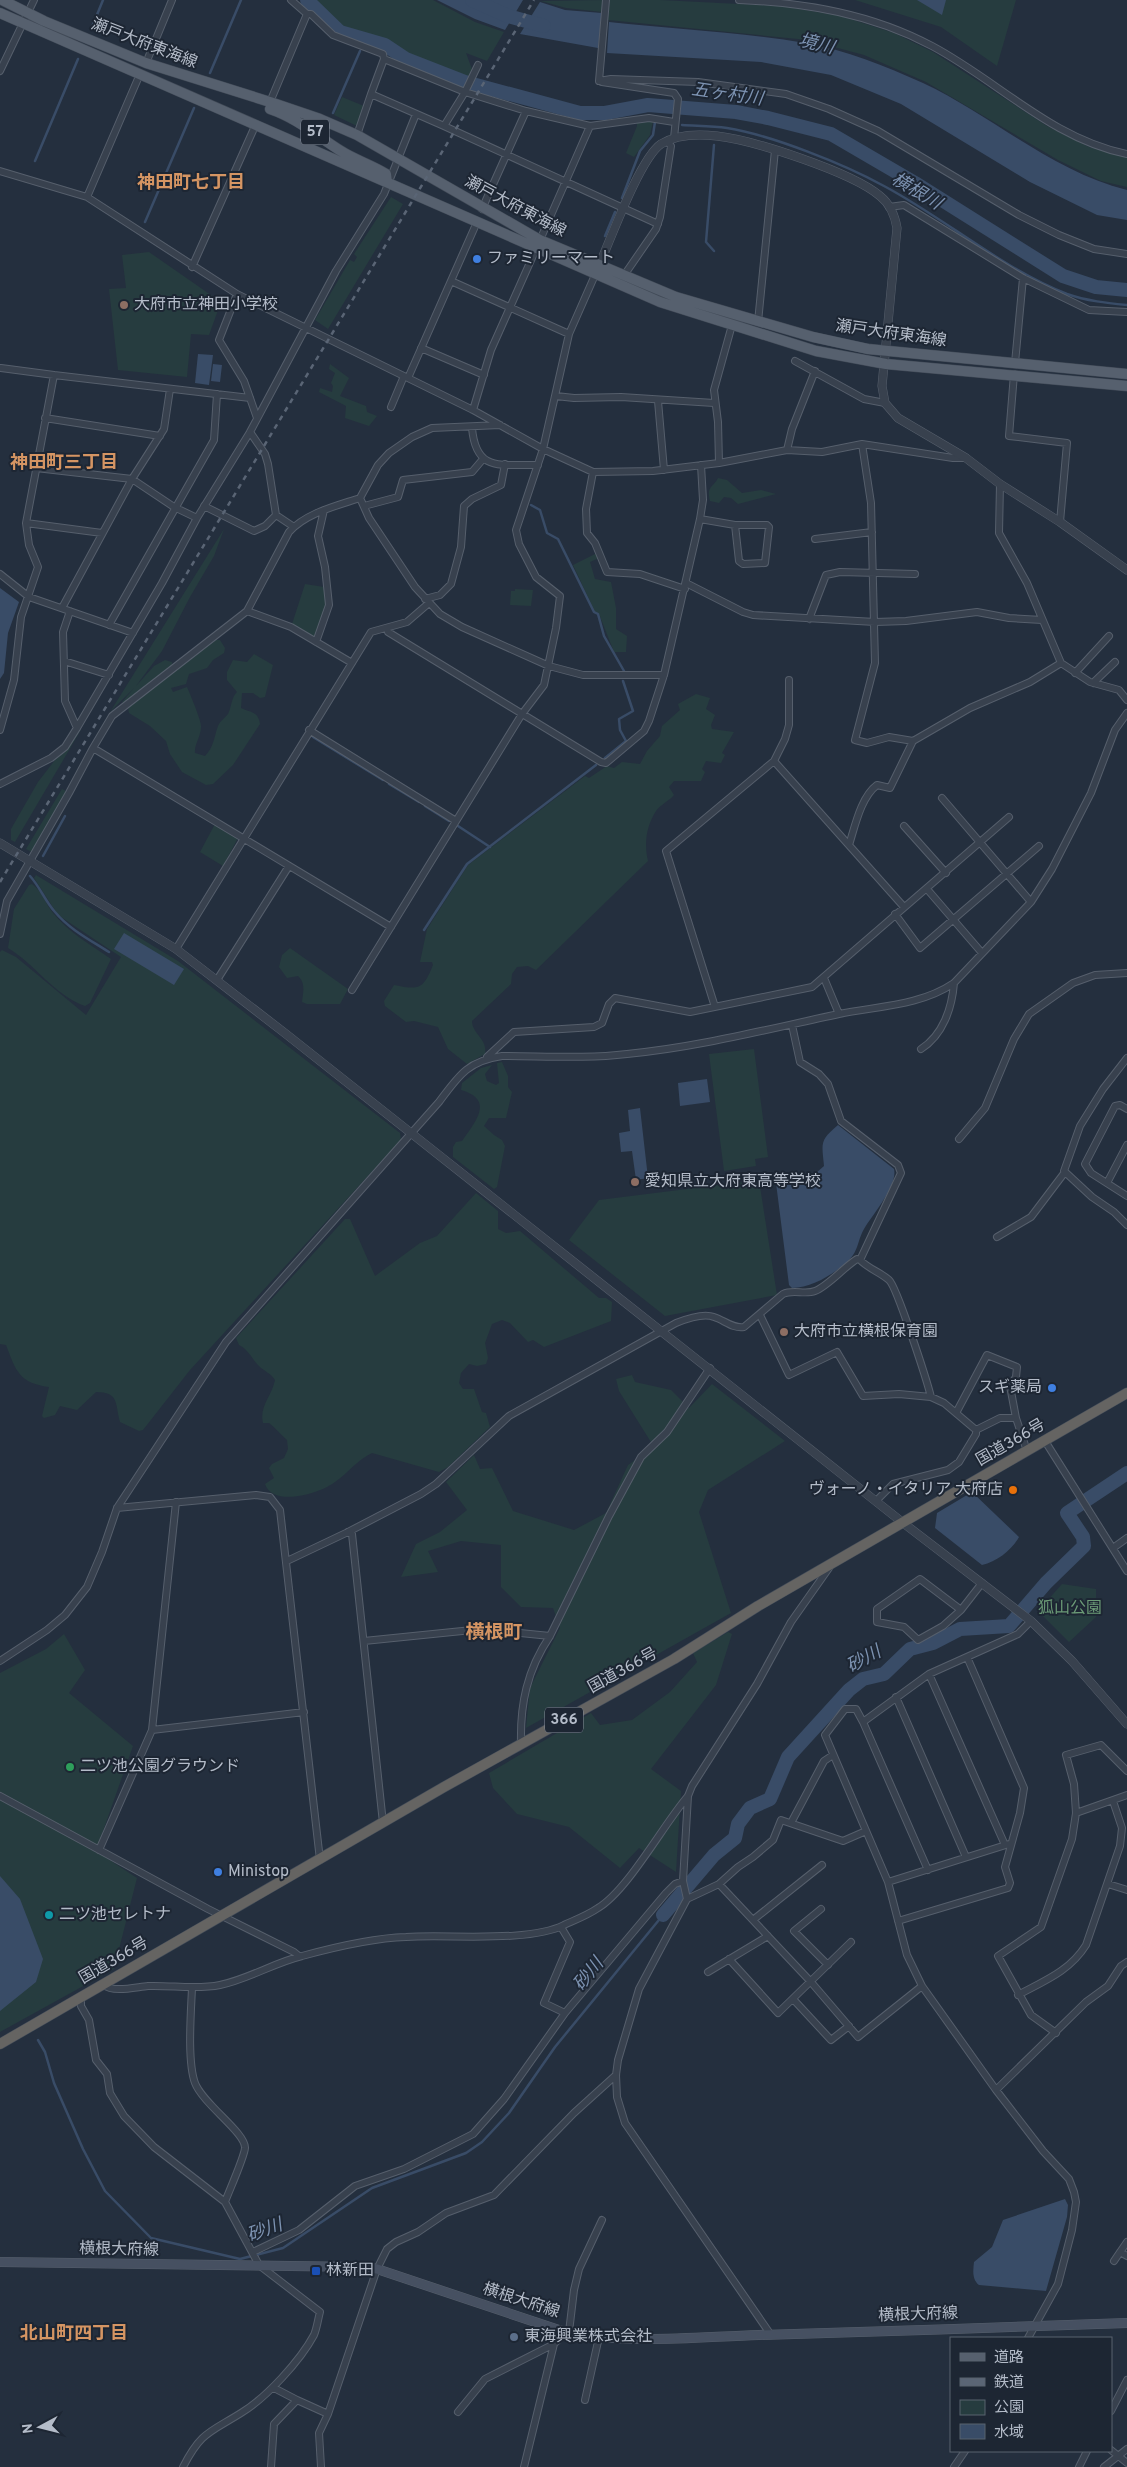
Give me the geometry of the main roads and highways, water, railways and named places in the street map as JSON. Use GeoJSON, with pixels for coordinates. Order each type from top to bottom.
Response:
{"type":"FeatureCollection","features":[{"type":"Feature","properties":{"kind":"highway","name":"国道366号"},"geometry":{"type":"LineString","coordinates":[[0,2044],[521,1744],[666,1664],[758,1606],[1127,1393]]}},
{"type":"Feature","properties":{"kind":"main road","name":"瀬戸大府東海線"},"geometry":{"type":"LineString","coordinates":[[2,0],[44,21],[146,63],[320,119],[357,135],[538,244],[595,275],[660,302],[816,351],[886,364],[1014,374],[1127,386]]}},
{"type":"Feature","properties":{"kind":"main road","name":"瀬戸大府東海線"},"geometry":{"type":"LineString","coordinates":[[0,13],[476,222],[600,264],[676,297],[813,337],[887,350],[1127,374]]}},
{"type":"Feature","properties":{"kind":"main road","name":"57"},"geometry":{"type":"LineString","coordinates":[[233,92],[250,102],[297,121],[342,152],[375,166],[386,174],[387,182]]}},
{"type":"Feature","properties":{"kind":"main road","name":"横根大府線"},"geometry":{"type":"LineString","coordinates":[[0,2262],[260,2265],[377,2269],[566,2331],[599,2337],[771,2335],[1127,2322]]}},
{"type":"Feature","properties":{"kind":"water"},"geometry":{"type":"Polygon","coordinates":[[[437,0],[523,0],[505,30],[475,19],[437,0]]]}},
{"type":"Feature","properties":{"kind":"water"},"geometry":{"type":"Polygon","coordinates":[[[917,0],[946,0],[942,15],[917,0]]]}},
{"type":"Feature","properties":{"kind":"water"},"geometry":{"type":"Polygon","coordinates":[[[540,2],[565,10],[602,13],[598,48],[520,34],[540,2]]]}},
{"type":"Feature","properties":{"kind":"water"},"geometry":{"type":"Polygon","coordinates":[[[609,22],[781,39],[820,46],[880,65],[949,96],[1023,142],[1073,170],[1127,190],[1127,220],[1097,215],[1030,182],[901,104],[831,75],[761,62],[607,53],[609,22]]]}},
{"type":"Feature","properties":{"kind":"water"},"geometry":{"type":"Polygon","coordinates":[[[198,354],[213,355],[209,385],[195,383],[198,354]]]}},
{"type":"Feature","properties":{"kind":"water"},"geometry":{"type":"Polygon","coordinates":[[[213,364],[222,365],[220,382],[211,381],[213,364]]]}},
{"type":"Feature","properties":{"kind":"water"},"geometry":{"type":"Polygon","coordinates":[[[0,588],[19,602],[8,633],[4,673],[0,679],[0,588]]]}},
{"type":"Feature","properties":{"kind":"water"},"geometry":{"type":"Polygon","coordinates":[[[124,933],[184,969],[174,985],[114,949],[124,933]]]}},
{"type":"Feature","properties":{"kind":"water"},"geometry":{"type":"Polygon","coordinates":[[[707,1079],[710,1102],[680,1106],[678,1083],[707,1079]]]}},
{"type":"Feature","properties":{"kind":"water"},"geometry":{"type":"Polygon","coordinates":[[[640,1108],[648,1178],[636,1180],[632,1151],[621,1152],[619,1133],[630,1131],[628,1110],[640,1108]]]}},
{"type":"Feature","properties":{"kind":"water"},"geometry":{"type":"Polygon","coordinates":[[[838,1125],[894,1169],[892,1184],[884,1200],[864,1229],[856,1251],[850,1259],[821,1280],[806,1286],[792,1288],[789,1285],[776,1183],[802,1181],[812,1176],[824,1166],[823,1143],[838,1125]]]}},
{"type":"Feature","properties":{"kind":"water"},"geometry":{"type":"Polygon","coordinates":[[[972,1492],[1019,1537],[1003,1555],[982,1565],[935,1528],[937,1513],[972,1492]]]}},
{"type":"Feature","properties":{"kind":"water"},"geometry":{"type":"Polygon","coordinates":[[[0,1876],[20,1899],[43,1959],[36,1982],[0,2011],[0,1876]]]}},
{"type":"Feature","properties":{"kind":"water"},"geometry":{"type":"Polygon","coordinates":[[[1065,2199],[1068,2205],[1067,2217],[1046,2291],[979,2285],[977,2283],[973,2272],[974,2262],[992,2247],[1003,2220],[1065,2199]]]}},
{"type":"Feature","properties":{"kind":"waterway"},"geometry":{"type":"LineString","coordinates":[[92,27],[103,0]]}},
{"type":"Feature","properties":{"kind":"waterway"},"geometry":{"type":"LineString","coordinates":[[210,73],[241,0]]}},
{"type":"Feature","properties":{"kind":"waterway","name":"五ヶ村川"},"geometry":{"type":"LineString","coordinates":[[307,0],[340,32],[385,45],[406,59],[465,82],[580,113],[605,113],[648,105],[736,112],[831,134],[915,183],[1063,276],[1096,287],[1127,290]]}},
{"type":"Feature","properties":{"kind":"waterway","name":"境川"},"geometry":{"type":"LineString","coordinates":[[472,0],[508,16],[544,26]]}},
{"type":"Feature","properties":{"kind":"waterway"},"geometry":{"type":"LineString","coordinates":[[333,113],[360,51]]}},
{"type":"Feature","properties":{"kind":"waterway"},"geometry":{"type":"LineString","coordinates":[[35,161],[78,59]]}},
{"type":"Feature","properties":{"kind":"waterway"},"geometry":{"type":"LineString","coordinates":[[145,222],[194,108]]}},
{"type":"Feature","properties":{"kind":"waterway","name":"横根川"},"geometry":{"type":"LineString","coordinates":[[622,198],[640,151],[653,135],[655,122]]}},
{"type":"Feature","properties":{"kind":"waterway","name":"横根川"},"geometry":{"type":"LineString","coordinates":[[682,125],[721,127],[745,132],[828,160],[868,177],[907,199],[996,257],[1043,283],[1067,294],[1082,298],[1127,305]]}},
{"type":"Feature","properties":{"kind":"waterway"},"geometry":{"type":"LineString","coordinates":[[714,145],[706,242],[714,251]]}},
{"type":"Feature","properties":{"kind":"waterway","name":"横根川"},"geometry":{"type":"LineString","coordinates":[[605,236],[615,212]]}},
{"type":"Feature","properties":{"kind":"waterway"},"geometry":{"type":"LineString","coordinates":[[531,505],[540,510],[547,533],[558,539],[594,612],[598,614],[604,636],[624,671]]}},
{"type":"Feature","properties":{"kind":"waterway"},"geometry":{"type":"LineString","coordinates":[[605,758],[626,741],[620,730],[619,719],[633,711],[623,681]]}},
{"type":"Feature","properties":{"kind":"waterway"},"geometry":{"type":"LineString","coordinates":[[313,737],[383,780]]}},
{"type":"Feature","properties":{"kind":"waterway"},"geometry":{"type":"LineString","coordinates":[[424,930],[467,864],[596,765]]}},
{"type":"Feature","properties":{"kind":"waterway"},"geometry":{"type":"LineString","coordinates":[[389,784],[419,802]]}},
{"type":"Feature","properties":{"kind":"waterway"},"geometry":{"type":"LineString","coordinates":[[425,806],[449,821]]}},
{"type":"Feature","properties":{"kind":"waterway"},"geometry":{"type":"LineString","coordinates":[[43,856],[65,816]]}},
{"type":"Feature","properties":{"kind":"waterway"},"geometry":{"type":"LineString","coordinates":[[458,826],[490,847]]}},
{"type":"Feature","properties":{"kind":"waterway"},"geometry":{"type":"LineString","coordinates":[[30,876],[51,908],[67,924],[109,952]]}},
{"type":"Feature","properties":{"kind":"waterway","name":"砂川"},"geometry":{"type":"LineString","coordinates":[[663,1915],[714,1855],[735,1838],[738,1824],[750,1808],[770,1799],[788,1757],[849,1690],[863,1679],[884,1674],[910,1649],[933,1643],[960,1629],[1009,1626],[1046,1583],[1084,1546],[1083,1537],[1067,1513],[1127,1473]]}},
{"type":"Feature","properties":{"kind":"waterway","name":"砂川"},"geometry":{"type":"LineString","coordinates":[[38,2040],[45,2052],[54,2083],[83,2149],[105,2191],[151,2238],[240,2259],[283,2248],[372,2188],[466,2153],[482,2142],[509,2113],[555,2047],[663,1915]]}},
{"type":"Feature","properties":{"kind":"railway"},"geometry":{"type":"LineString","coordinates":[[0,882],[534,0]]}},
{"type":"Feature","properties":{"kind":"place","name":"ファミリーマート"},"geometry":{"type":"Point","coordinates":[477,259]}},
{"type":"Feature","properties":{"kind":"place","name":"大府市立神田小学校"},"geometry":{"type":"Point","coordinates":[124,305]}},
{"type":"Feature","properties":{"kind":"place","name":"愛知県立大府東高等学校"},"geometry":{"type":"Point","coordinates":[635,1182]}},
{"type":"Feature","properties":{"kind":"place","name":"大府市立横根保育園"},"geometry":{"type":"Point","coordinates":[784,1332]}},
{"type":"Feature","properties":{"kind":"place","name":"スギ薬局"},"geometry":{"type":"Point","coordinates":[1052,1388]}},
{"type":"Feature","properties":{"kind":"place","name":"ヴォーノ・イタリア 大府店"},"geometry":{"type":"Point","coordinates":[1013,1490]}},
{"type":"Feature","properties":{"kind":"place","name":"二ツ池公園グラウンド"},"geometry":{"type":"Point","coordinates":[70,1767]}},
{"type":"Feature","properties":{"kind":"place","name":"Ministop"},"geometry":{"type":"Point","coordinates":[218,1872]}},
{"type":"Feature","properties":{"kind":"place","name":"二ツ池セレトナ"},"geometry":{"type":"Point","coordinates":[49,1915]}},
{"type":"Feature","properties":{"kind":"place","name":"林新田"},"geometry":{"type":"Point","coordinates":[316,2271]}},
{"type":"Feature","properties":{"kind":"place","name":"東海興業株式会社"},"geometry":{"type":"Point","coordinates":[514,2337]}},
{"type":"Feature","properties":{"kind":"district","name":"神田町七丁目"},"geometry":{"type":"Point","coordinates":[191,183]}},
{"type":"Feature","properties":{"kind":"district","name":"神田町三丁目"},"geometry":{"type":"Point","coordinates":[64,463]}},
{"type":"Feature","properties":{"kind":"district","name":"横根町"},"geometry":{"type":"Point","coordinates":[494,1633]}},
{"type":"Feature","properties":{"kind":"district","name":"北山町四丁目"},"geometry":{"type":"Point","coordinates":[74,2334]}},
{"type":"Feature","properties":{"kind":"park label","name":"狐山公園"},"geometry":{"type":"Point","coordinates":[1070,1609]}}]}
